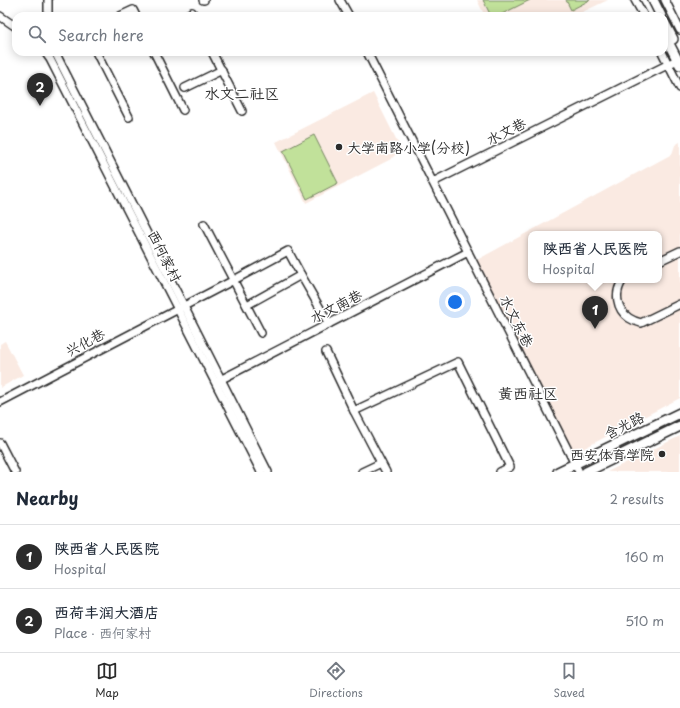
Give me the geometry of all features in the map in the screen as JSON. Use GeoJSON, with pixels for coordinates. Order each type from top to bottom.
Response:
{"type":"FeatureCollection","features":[{"type":"Feature","properties":{"kind":"main road"},"geometry":{"type":"LineString","coordinates":[[647,0],[653,12]]}},
{"type":"Feature","properties":{"kind":"main road"},"geometry":{"type":"LineString","coordinates":[[653,0],[659,12]]}},
{"type":"Feature","properties":{"kind":"main road"},"geometry":{"type":"LineString","coordinates":[[668,32],[679,59]]}},
{"type":"Feature","properties":{"kind":"main road"},"geometry":{"type":"LineString","coordinates":[[668,41],[679,59]]}},
{"type":"Feature","properties":{"kind":"main road","name":"含光路"},"geometry":{"type":"LineString","coordinates":[[558,472],[576,468],[680,413]]}},
{"type":"Feature","properties":{"kind":"main road","name":"含光路"},"geometry":{"type":"LineString","coordinates":[[586,472],[680,426]]}},
{"type":"Feature","properties":{"kind":"street"},"geometry":{"type":"LineString","coordinates":[[48,0],[48,12]]}},
{"type":"Feature","properties":{"kind":"street"},"geometry":{"type":"LineString","coordinates":[[340,0],[346,12]]}},
{"type":"Feature","properties":{"kind":"street"},"geometry":{"type":"LineString","coordinates":[[635,0],[642,12]]}},
{"type":"Feature","properties":{"kind":"street"},"geometry":{"type":"LineString","coordinates":[[665,0],[680,30]]}},
{"type":"Feature","properties":{"kind":"street"},"geometry":{"type":"LineString","coordinates":[[0,16],[12,24]]}},
{"type":"Feature","properties":{"kind":"street","name":"西何家村"},"geometry":{"type":"LineString","coordinates":[[48,56],[218,381],[268,472]]}},
{"type":"Feature","properties":{"kind":"street","name":"西何家村"},"geometry":{"type":"LineString","coordinates":[[56,56],[180,308]]}},
{"type":"Feature","properties":{"kind":"street"},"geometry":{"type":"LineString","coordinates":[[98,56],[129,117]]}},
{"type":"Feature","properties":{"kind":"street"},"geometry":{"type":"LineString","coordinates":[[156,56],[183,110]]}},
{"type":"Feature","properties":{"kind":"street"},"geometry":{"type":"LineString","coordinates":[[214,56],[242,111]]}},
{"type":"Feature","properties":{"kind":"street"},"geometry":{"type":"LineString","coordinates":[[369,56],[433,182]]}},
{"type":"Feature","properties":{"kind":"street"},"geometry":{"type":"LineString","coordinates":[[664,56],[680,88]]}},
{"type":"Feature","properties":{"kind":"street","name":"水文巷"},"geometry":{"type":"LineString","coordinates":[[433,182],[679,59]]}},
{"type":"Feature","properties":{"kind":"street"},"geometry":{"type":"LineString","coordinates":[[185,88],[222,70]]}},
{"type":"Feature","properties":{"kind":"street","name":"水文东巷"},"geometry":{"type":"LineString","coordinates":[[433,182],[576,468]]}},
{"type":"Feature","properties":{"kind":"street"},"geometry":{"type":"LineString","coordinates":[[204,224],[261,333]]}},
{"type":"Feature","properties":{"kind":"street","name":"兴化巷"},"geometry":{"type":"LineString","coordinates":[[0,402],[288,251],[301,275]]}},
{"type":"Feature","properties":{"kind":"street"},"geometry":{"type":"LineString","coordinates":[[662,260],[680,251]]}},
{"type":"Feature","properties":{"kind":"street","name":"水文南巷"},"geometry":{"type":"LineString","coordinates":[[218,381],[468,252]]}},
{"type":"Feature","properties":{"kind":"street"},"geometry":{"type":"LineString","coordinates":[[247,305],[301,275],[329,324]]}},
{"type":"Feature","properties":{"kind":"street"},"geometry":{"type":"LineString","coordinates":[[621,283],[618,287],[617,300],[621,311],[629,319],[641,323],[680,304]]}},
{"type":"Feature","properties":{"kind":"street"},"geometry":{"type":"LineString","coordinates":[[326,352],[386,472]]}},
{"type":"Feature","properties":{"kind":"street"},"geometry":{"type":"LineString","coordinates":[[354,410],[458,362],[510,467],[500,472]]}},
{"type":"Feature","properties":{"kind":"street","name":"西何家村"},"geometry":{"type":"LineString","coordinates":[[218,381],[260,472]]}},
{"type":"Feature","properties":{"kind":"street"},"geometry":{"type":"LineString","coordinates":[[0,443],[15,472]]}},
{"type":"Feature","properties":{"kind":"street"},"geometry":{"type":"LineString","coordinates":[[362,472],[381,463]]}},
{"type":"Feature","properties":{"kind":"shaded area"},"geometry":{"type":"Polygon","coordinates":[[[477,0],[608,0],[582,12],[483,12],[477,0]]]}},
{"type":"Feature","properties":{"kind":"shaded area","name":"大学南路小学(分校)"},"geometry":{"type":"Polygon","coordinates":[[[373,93],[402,151],[397,153],[391,159],[306,203],[276,142],[373,93]]]}},
{"type":"Feature","properties":{"kind":"shaded area"},"geometry":{"type":"Polygon","coordinates":[[[680,142],[680,398],[573,454],[475,261],[528,232],[528,283],[662,283],[662,231],[530,231],[672,154],[675,145],[680,142]]]}},
{"type":"Feature","properties":{"kind":"shaded area"},"geometry":{"type":"Polygon","coordinates":[[[5,341],[23,375],[0,388],[0,344],[5,341]]]}},
{"type":"Feature","properties":{"kind":"shaded area","name":"西安体育学院"},"geometry":{"type":"Polygon","coordinates":[[[680,436],[680,472],[607,472],[680,436]]]}},
{"type":"Feature","properties":{"kind":"green space"},"geometry":{"type":"Polygon","coordinates":[[[483,0],[530,0],[506,12],[489,12],[483,0]]]}},
{"type":"Feature","properties":{"kind":"green space"},"geometry":{"type":"Polygon","coordinates":[[[566,0],[590,0],[571,10],[566,0]]]}},
{"type":"Feature","properties":{"kind":"green space"},"geometry":{"type":"Polygon","coordinates":[[[314,135],[338,183],[307,199],[283,151],[314,135]]]}},
{"type":"Feature","properties":{"kind":"place","name":"西荷丰润大酒店"},"geometry":{"type":"Point","coordinates":[40,106]}},
{"type":"Feature","properties":{"kind":"place","name":"大学南路小学(分校)"},"geometry":{"type":"Point","coordinates":[339,147]}},
{"type":"Feature","properties":{"kind":"place","name":"陕西省人民医院"},"geometry":{"type":"Point","coordinates":[595,329]}},
{"type":"Feature","properties":{"kind":"place","name":"西安体育学院"},"geometry":{"type":"Point","coordinates":[662,454]}},
{"type":"Feature","properties":{"kind":"district","name":"水文二社区"},"geometry":{"type":"Point","coordinates":[242,92]}},
{"type":"Feature","properties":{"kind":"district","name":"黄西社区"},"geometry":{"type":"Point","coordinates":[528,392]}}]}
